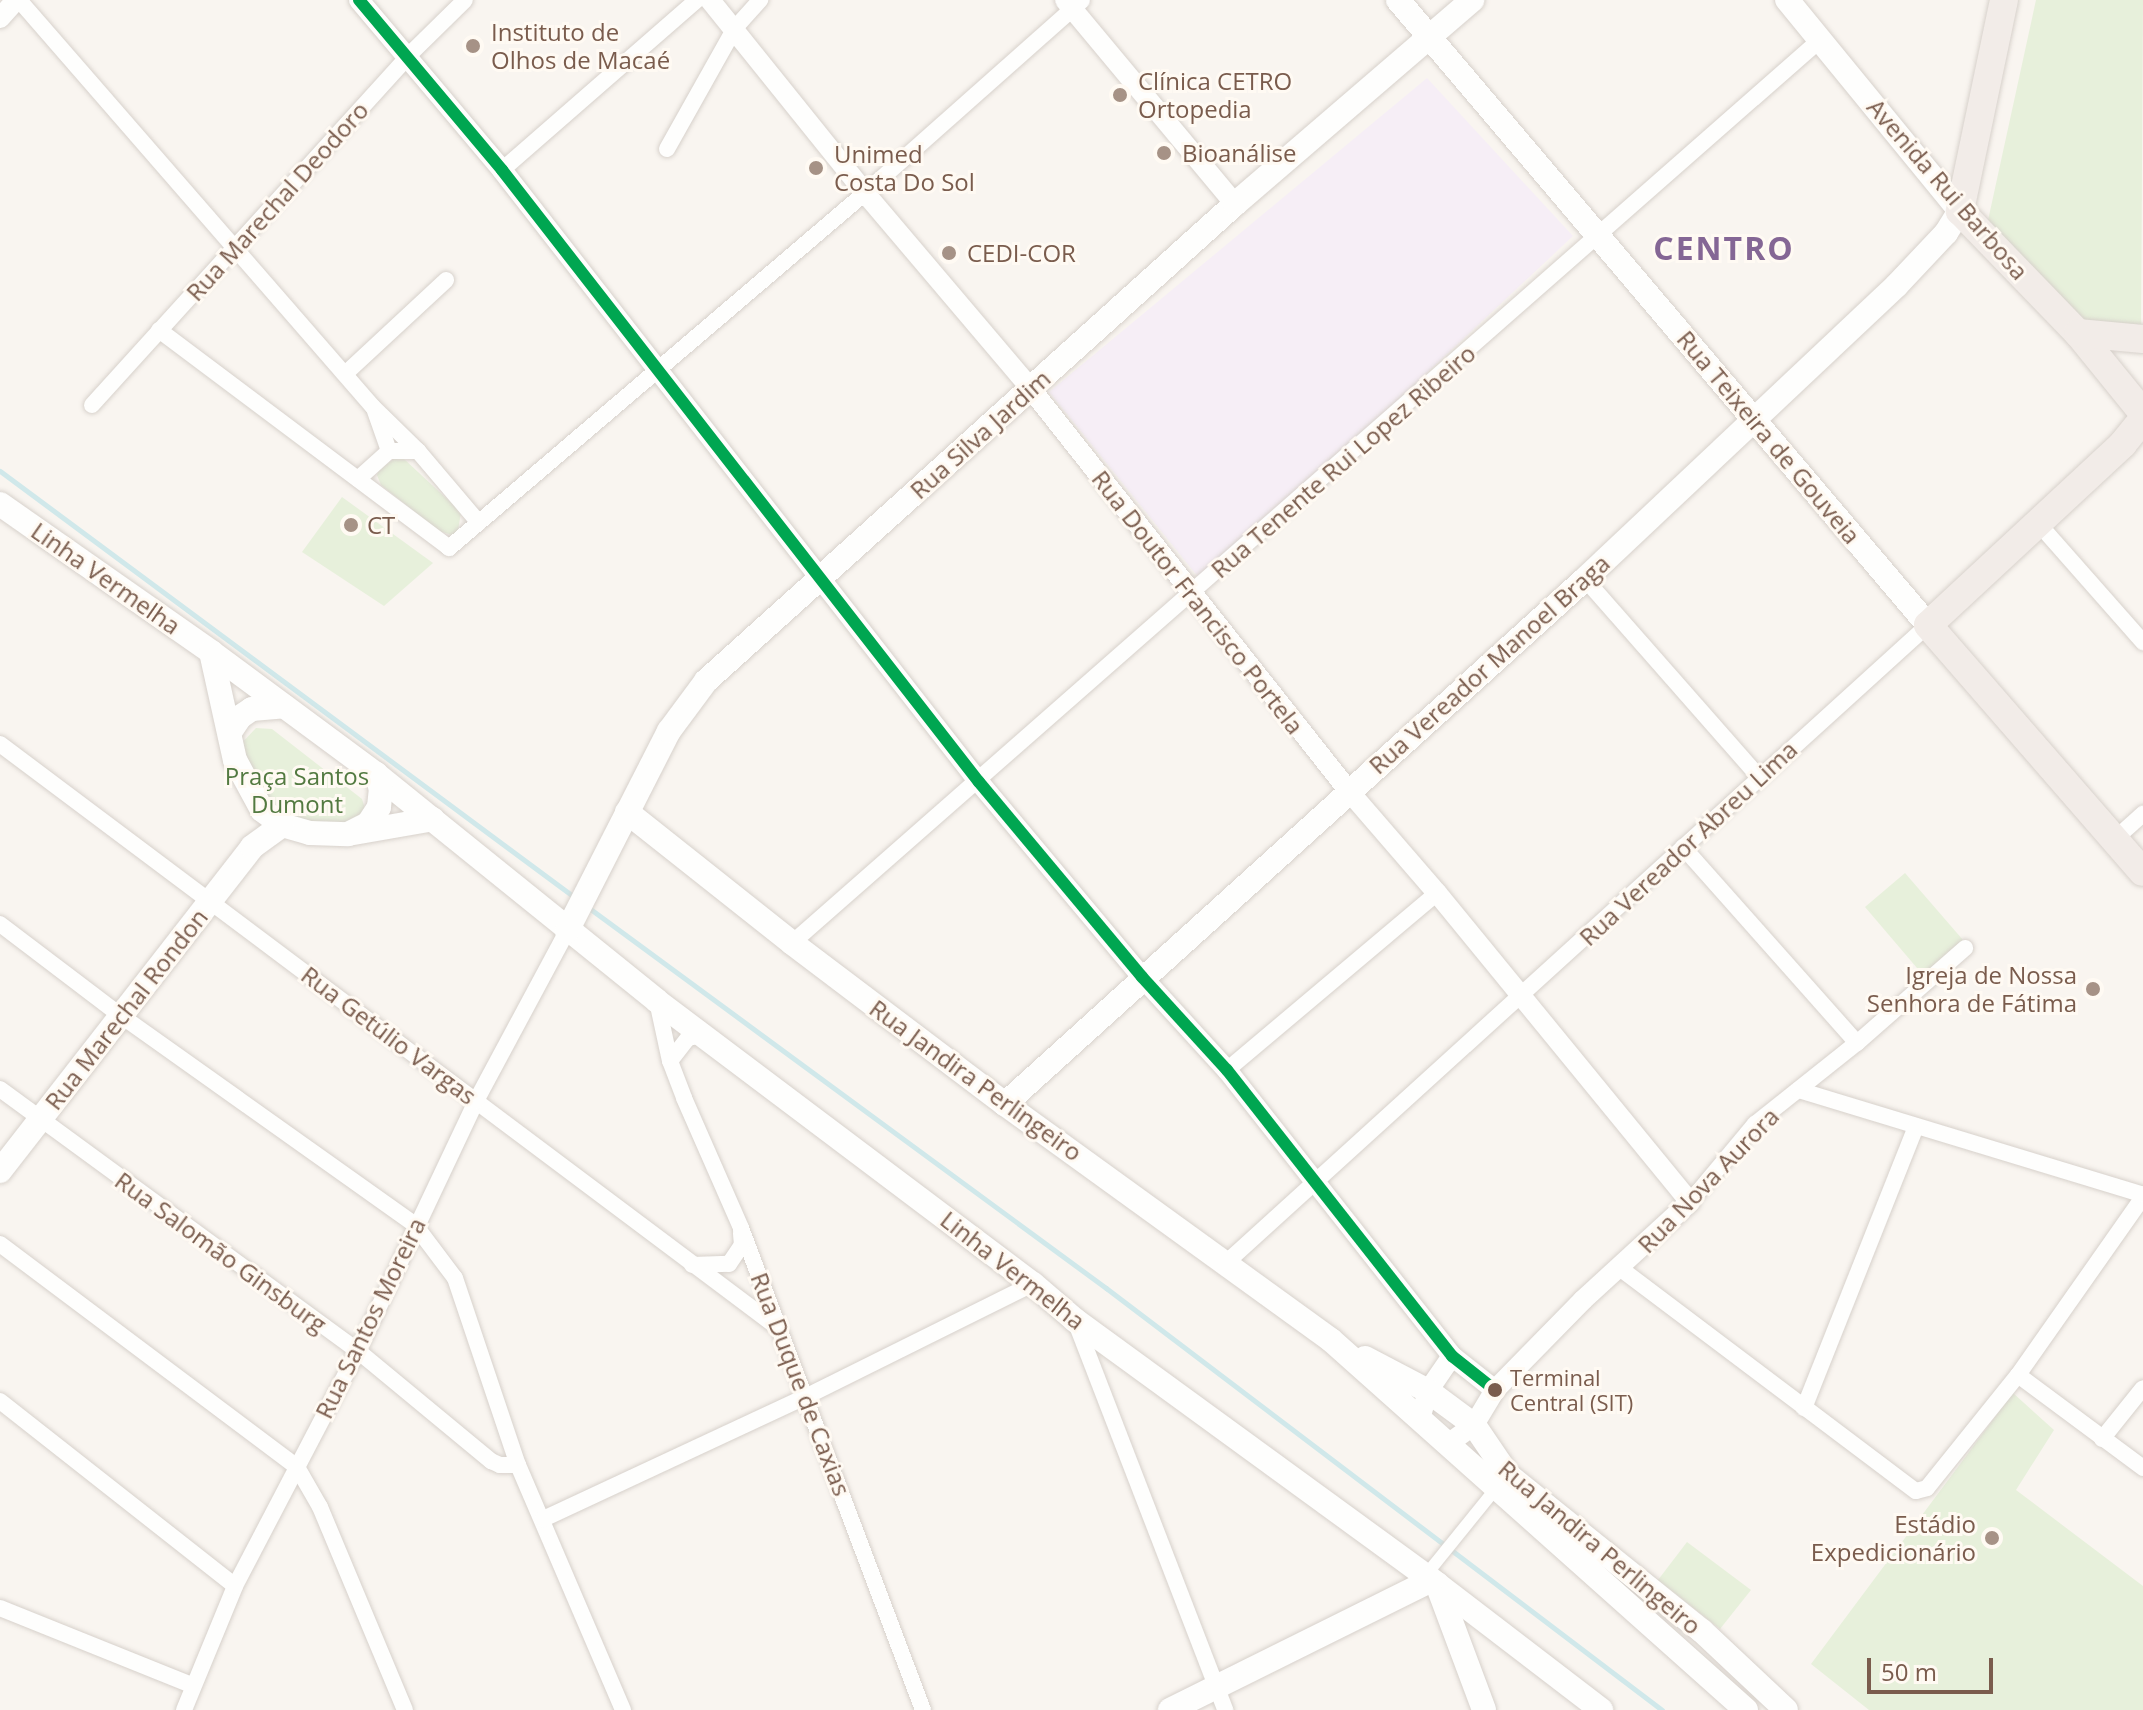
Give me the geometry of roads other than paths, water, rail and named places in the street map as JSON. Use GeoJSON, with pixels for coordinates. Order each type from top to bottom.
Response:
{"type":"FeatureCollection","features":[{"type":"Feature","properties":{"kind":"highway"},"geometry":{"type":"LineString","coordinates":[[1960,211],[2004,0]]}},
{"type":"Feature","properties":{"kind":"highway","name":"Avenida Rui Barbosa"},"geometry":{"type":"LineString","coordinates":[[1960,211],[2078,333],[2143,413]]}},
{"type":"Feature","properties":{"kind":"highway"},"geometry":{"type":"LineString","coordinates":[[2078,333],[2143,339]]}},
{"type":"Feature","properties":{"kind":"highway","name":"Rua Vereador Abreu Lima"},"geometry":{"type":"LineString","coordinates":[[1928,625],[2123,444],[2143,419]]}},
{"type":"Feature","properties":{"kind":"highway","name":"Rua Teixeira de Gouveia"},"geometry":{"type":"LineString","coordinates":[[1928,625],[2143,872]]}},
{"type":"Feature","properties":{"kind":"main road","name":"Rua Teixeira de Gouveia"},"geometry":{"type":"LineString","coordinates":[[1398,0],[1928,625]]}},
{"type":"Feature","properties":{"kind":"main road","name":"Rua Silva Jardim"},"geometry":{"type":"LineString","coordinates":[[577,912],[669,731],[706,681],[1235,204],[1472,0]]}},
{"type":"Feature","properties":{"kind":"main road","name":"Avenida Rui Barbosa"},"geometry":{"type":"LineString","coordinates":[[1787,0],[1960,211]]}},
{"type":"Feature","properties":{"kind":"main road","name":"Rua Vereador Manoel Braga"},"geometry":{"type":"LineString","coordinates":[[1005,1104],[1348,790],[1585,579],[1756,420],[1928,255],[1960,211]]}},
{"type":"Feature","properties":{"kind":"main road","name":"Linha Vermelha"},"geometry":{"type":"LineString","coordinates":[[0,504],[211,652],[433,819],[577,912],[657,1001],[1033,1284],[1075,1320],[1431,1580],[1601,1710]]}},
{"type":"Feature","properties":{"kind":"main road"},"geometry":{"type":"LineString","coordinates":[[211,652],[235,760],[262,810],[282,825],[310,833],[348,834],[433,819]]}},
{"type":"Feature","properties":{"kind":"main road"},"geometry":{"type":"LineString","coordinates":[[230,732],[240,717],[252,709],[284,706]]}},
{"type":"Feature","properties":{"kind":"main road"},"geometry":{"type":"LineString","coordinates":[[348,834],[368,824],[379,807],[381,789],[376,774]]}},
{"type":"Feature","properties":{"kind":"main road"},"geometry":{"type":"LineString","coordinates":[[252,847],[262,810]]}},
{"type":"Feature","properties":{"kind":"main road","name":"Rua Jandira Perlingeiro"},"geometry":{"type":"LineString","coordinates":[[627,812],[792,943],[1005,1104],[1331,1340],[1746,1710]]}},
{"type":"Feature","properties":{"kind":"main road"},"geometry":{"type":"LineString","coordinates":[[252,847],[282,825]]}},
{"type":"Feature","properties":{"kind":"main road","name":"Rua Marechal Rondon"},"geometry":{"type":"LineString","coordinates":[[0,1171],[252,847]]}},
{"type":"Feature","properties":{"kind":"main road","name":"Rua Jandira Perlingeiro"},"geometry":{"type":"LineString","coordinates":[[1331,1340],[1428,1391],[1474,1425],[1492,1457],[1518,1484],[1702,1631],[1786,1710]]}},
{"type":"Feature","properties":{"kind":"main road"},"geometry":{"type":"LineString","coordinates":[[1170,1710],[1221,1699],[1431,1580],[1458,1638],[1484,1710]]}},
{"type":"Feature","properties":{"kind":"main road"},"geometry":{"type":"LineString","coordinates":[[1458,1638],[1472,1626],[1491,1625]]}},
{"type":"Feature","properties":{"kind":"main road"},"geometry":{"type":"LineString","coordinates":[[1682,1651],[1691,1636],[1702,1631]]}},
{"type":"Feature","properties":{"kind":"street"},"geometry":{"type":"LineString","coordinates":[[0,18],[18,0],[373,407],[406,435],[479,523]]}},
{"type":"Feature","properties":{"kind":"street"},"geometry":{"type":"LineString","coordinates":[[359,0],[502,170],[657,372],[822,576],[979,782],[1142,977],[1227,1070],[1452,1356],[1495,1390]]}},
{"type":"Feature","properties":{"kind":"street","name":"Rua Marechal Deodoro"},"geometry":{"type":"LineString","coordinates":[[92,405],[407,57],[465,0]]}},
{"type":"Feature","properties":{"kind":"street"},"geometry":{"type":"LineString","coordinates":[[502,170],[697,0]]}},
{"type":"Feature","properties":{"kind":"street","name":"Rua Doutor Francisco Portela"},"geometry":{"type":"LineString","coordinates":[[710,0],[865,193],[1031,389],[1348,790],[1437,893],[1690,1202]]}},
{"type":"Feature","properties":{"kind":"street"},"geometry":{"type":"LineString","coordinates":[[667,149],[735,28],[760,0]]}},
{"type":"Feature","properties":{"kind":"street"},"geometry":{"type":"LineString","coordinates":[[159,330],[449,548],[865,193],[1073,3],[1235,204]]}},
{"type":"Feature","properties":{"kind":"street","name":"Rua Tenente Rui Lopez Ribeiro"},"geometry":{"type":"LineString","coordinates":[[792,943],[979,782],[1820,40]]}},
{"type":"Feature","properties":{"kind":"street"},"geometry":{"type":"LineString","coordinates":[[345,374],[446,280]]}},
{"type":"Feature","properties":{"kind":"street"},"geometry":{"type":"LineString","coordinates":[[373,407],[389,451]]}},
{"type":"Feature","properties":{"kind":"street"},"geometry":{"type":"LineString","coordinates":[[358,479],[389,451],[418,451]]}},
{"type":"Feature","properties":{"kind":"street"},"geometry":{"type":"LineString","coordinates":[[2038,523],[2143,642]]}},
{"type":"Feature","properties":{"kind":"street"},"geometry":{"type":"LineString","coordinates":[[1585,579],[1759,777]]}},
{"type":"Feature","properties":{"kind":"street","name":"Rua Vereador Abreu Lima"},"geometry":{"type":"LineString","coordinates":[[1227,1262],[1928,625]]}},
{"type":"Feature","properties":{"kind":"street","name":"Rua Getúlio Vargas"},"geometry":{"type":"LineString","coordinates":[[0,744],[211,899],[777,1327]]}},
{"type":"Feature","properties":{"kind":"street"},"geometry":{"type":"LineString","coordinates":[[2115,839],[2143,814]]}},
{"type":"Feature","properties":{"kind":"street"},"geometry":{"type":"LineString","coordinates":[[1683,847],[1857,1043]]}},
{"type":"Feature","properties":{"kind":"street"},"geometry":{"type":"LineString","coordinates":[[1227,1070],[1437,893]]}},
{"type":"Feature","properties":{"kind":"street","name":"Rua Santos Moreira"},"geometry":{"type":"LineString","coordinates":[[184,1710],[235,1586],[358,1351],[476,1101],[577,912]]}},
{"type":"Feature","properties":{"kind":"street"},"geometry":{"type":"LineString","coordinates":[[0,924],[120,1015],[415,1225],[455,1278],[518,1465],[623,1710]]}},
{"type":"Feature","properties":{"kind":"street","name":"Rua Nova Aurora"},"geometry":{"type":"LineString","coordinates":[[1474,1425],[1495,1390],[1583,1300],[1621,1269],[1690,1202],[1740,1140],[1965,948]]}},
{"type":"Feature","properties":{"kind":"street","name":"Rua Duque de Caxias"},"geometry":{"type":"LineString","coordinates":[[657,1001],[670,1061],[741,1228],[777,1327],[807,1396],[923,1710]]}},
{"type":"Feature","properties":{"kind":"street"},"geometry":{"type":"LineString","coordinates":[[670,1061],[688,1038],[703,1035]]}},
{"type":"Feature","properties":{"kind":"street","name":"Rua Salomão Ginsburg"},"geometry":{"type":"LineString","coordinates":[[0,1089],[358,1351],[491,1461],[500,1465],[518,1465]]}},
{"type":"Feature","properties":{"kind":"street"},"geometry":{"type":"LineString","coordinates":[[1621,1269],[1920,1492],[1957,1455],[2018,1375],[2141,1200],[2141,1194],[1798,1090]]}},
{"type":"Feature","properties":{"kind":"street"},"geometry":{"type":"LineString","coordinates":[[1804,1408],[1916,1126]]}},
{"type":"Feature","properties":{"kind":"street"},"geometry":{"type":"LineString","coordinates":[[692,1265],[729,1264],[742,1245],[741,1228]]}},
{"type":"Feature","properties":{"kind":"street"},"geometry":{"type":"LineString","coordinates":[[0,1244],[297,1467],[339,1549],[405,1710]]}},
{"type":"Feature","properties":{"kind":"street"},"geometry":{"type":"LineString","coordinates":[[543,1519],[807,1396],[1033,1284]]}},
{"type":"Feature","properties":{"kind":"street"},"geometry":{"type":"LineString","coordinates":[[1075,1320],[1221,1699]]}},
{"type":"Feature","properties":{"kind":"street"},"geometry":{"type":"LineString","coordinates":[[1420,1419],[1428,1391],[1452,1356]]}},
{"type":"Feature","properties":{"kind":"street"},"geometry":{"type":"LineString","coordinates":[[2018,1375],[2143,1468]]}},
{"type":"Feature","properties":{"kind":"street"},"geometry":{"type":"LineString","coordinates":[[2102,1439],[2143,1388]]}},
{"type":"Feature","properties":{"kind":"street"},"geometry":{"type":"LineString","coordinates":[[0,1401],[235,1586]]}},
{"type":"Feature","properties":{"kind":"street"},"geometry":{"type":"LineString","coordinates":[[1448,1444],[1474,1425]]}},
{"type":"Feature","properties":{"kind":"street"},"geometry":{"type":"LineString","coordinates":[[1431,1580],[1442,1554],[1497,1487]]}},
{"type":"Feature","properties":{"kind":"street"},"geometry":{"type":"LineString","coordinates":[[0,1608],[192,1685]]}},
{"type":"Feature","properties":{"kind":"waterway"},"geometry":{"type":"LineString","coordinates":[[0,471],[574,897]]}},
{"type":"Feature","properties":{"kind":"waterway"},"geometry":{"type":"LineString","coordinates":[[589,908],[1106,1288],[1662,1710]]}},
{"type":"Feature","properties":{"kind":"place","name":"Instituto de Olhos de Macaé"},"geometry":{"type":"Point","coordinates":[473,46]}},
{"type":"Feature","properties":{"kind":"place","name":"Clínica CETRO Ortopedia"},"geometry":{"type":"Point","coordinates":[1120,95]}},
{"type":"Feature","properties":{"kind":"place","name":"Bioanálise"},"geometry":{"type":"Point","coordinates":[1164,153]}},
{"type":"Feature","properties":{"kind":"place","name":"Unimed Costa Do Sol"},"geometry":{"type":"Point","coordinates":[816,168]}},
{"type":"Feature","properties":{"kind":"place","name":"CEDI-COR"},"geometry":{"type":"Point","coordinates":[949,253]}},
{"type":"Feature","properties":{"kind":"place","name":"CT"},"geometry":{"type":"Point","coordinates":[351,525]}},
{"type":"Feature","properties":{"kind":"place","name":"Igreja de Nossa Senhora de Fátima"},"geometry":{"type":"Point","coordinates":[2093,989]}},
{"type":"Feature","properties":{"kind":"place","name":"Terminal Central (SIT)"},"geometry":{"type":"Point","coordinates":[1495,1390]}},
{"type":"Feature","properties":{"kind":"place","name":"Estádio Expedicionário"},"geometry":{"type":"Point","coordinates":[1992,1538]}},
{"type":"Feature","properties":{"kind":"district","name":"CENTRO"},"geometry":{"type":"Point","coordinates":[1724,248]}},
{"type":"Feature","properties":{"kind":"park label","name":"Praça Santos Dumont"},"geometry":{"type":"Point","coordinates":[297,790]}}]}
